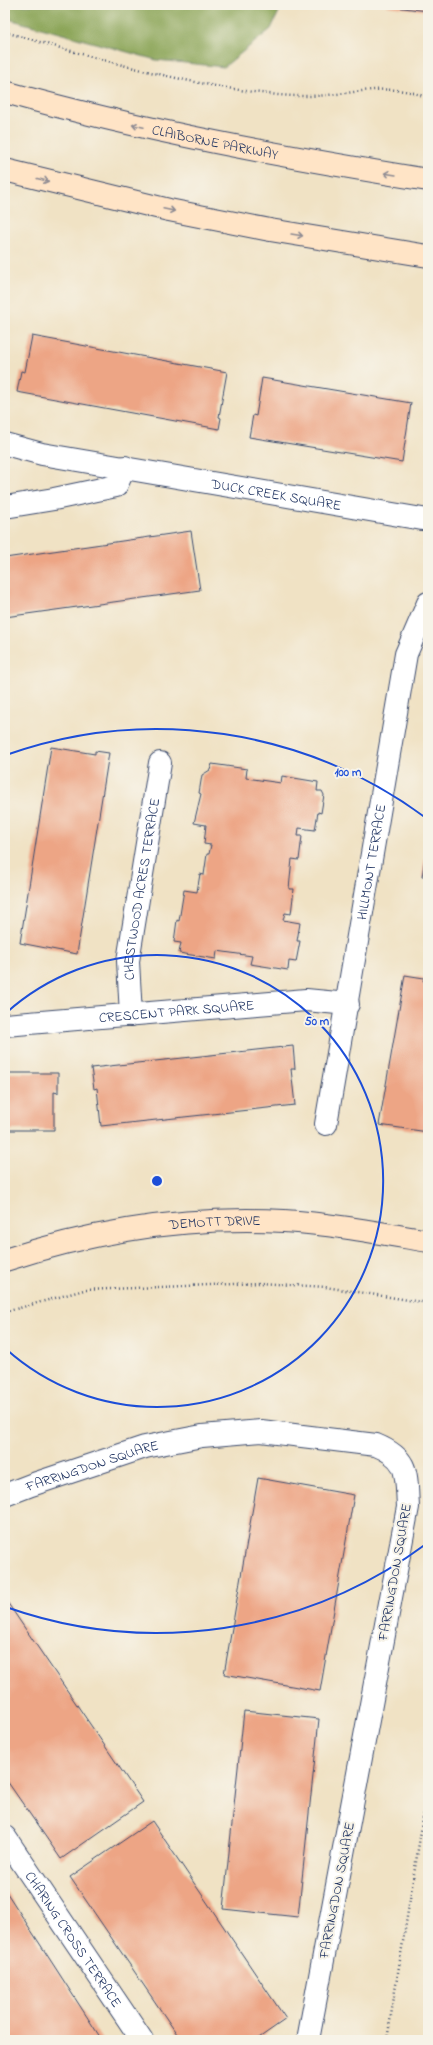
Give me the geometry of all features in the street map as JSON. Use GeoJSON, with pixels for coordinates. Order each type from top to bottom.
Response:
{"type":"FeatureCollection","features":[{"type":"Feature","properties":{"kind":"main road","name":"CLAIBORNE PARKWAY"},"geometry":{"type":"LineString","coordinates":[[5,92],[113,121],[221,144],[428,180]]}},
{"type":"Feature","properties":{"kind":"main road"},"geometry":{"type":"LineString","coordinates":[[5,170],[169,210],[270,230],[428,256]]}},
{"type":"Feature","properties":{"kind":"main road","name":"DEMOTT DRIVE"},"geometry":{"type":"LineString","coordinates":[[5,1260],[50,1246],[117,1231],[200,1222],[283,1221],[352,1227],[428,1241]]}},
{"type":"Feature","properties":{"kind":"street","name":"DUCK CREEK SQUARE"},"geometry":{"type":"LineString","coordinates":[[5,444],[42,454],[428,520]]}},
{"type":"Feature","properties":{"kind":"street"},"geometry":{"type":"LineString","coordinates":[[5,507],[54,499],[116,486],[125,467]]}},
{"type":"Feature","properties":{"kind":"street","name":"HILLMONT TERRACE"},"geometry":{"type":"LineString","coordinates":[[326,1124],[348,1004],[406,654],[428,603]]}},
{"type":"Feature","properties":{"kind":"street","name":"CHESTWOOD ACRES TERRACE"},"geometry":{"type":"LineString","coordinates":[[131,1015],[128,962],[160,763]]}},
{"type":"Feature","properties":{"kind":"street","name":"CRESCENT PARK SQUARE"},"geometry":{"type":"LineString","coordinates":[[5,1025],[306,1000],[348,1004]]}},
{"type":"Feature","properties":{"kind":"street","name":"FARRINGDON SQUARE"},"geometry":{"type":"LineString","coordinates":[[5,1496],[31,1485],[145,1447],[202,1436],[261,1431],[376,1445],[392,1452],[406,1470],[408,1507],[308,2040]]}},
{"type":"Feature","properties":{"kind":"street","name":"CHARING CROSS TERRACE"},"geometry":{"type":"LineString","coordinates":[[5,1837],[142,2040]]}},
{"type":"Feature","properties":{"kind":"path"},"geometry":{"type":"LineString","coordinates":[[5,32],[136,68],[261,93],[295,96],[326,95],[380,88],[407,90],[428,98]]}},
{"type":"Feature","properties":{"kind":"path"},"geometry":{"type":"LineString","coordinates":[[5,1312],[84,1290],[260,1283],[325,1287],[428,1303]]}},
{"type":"Feature","properties":{"kind":"path"},"geometry":{"type":"LineString","coordinates":[[387,2040],[428,1788]]}},
{"type":"Feature","properties":{"kind":"green space"},"geometry":{"type":"Polygon","coordinates":[[[5,5],[282,5],[271,29],[224,67],[156,60],[5,18],[5,5]]]}},
{"type":"Feature","properties":{"kind":"building"},"geometry":{"type":"Polygon","coordinates":[[[428,5],[428,11],[387,6],[428,5]]]}},
{"type":"Feature","properties":{"kind":"building"},"geometry":{"type":"Polygon","coordinates":[[[32,336],[227,372],[219,417],[221,418],[219,429],[17,392],[21,371],[25,372],[32,336]]]}},
{"type":"Feature","properties":{"kind":"building"},"geometry":{"type":"Polygon","coordinates":[[[262,378],[411,403],[402,462],[249,437],[253,415],[256,416],[262,378]]]}},
{"type":"Feature","properties":{"kind":"building"},"geometry":{"type":"Polygon","coordinates":[[[191,531],[200,590],[5,617],[5,558],[191,531]]]}},
{"type":"Feature","properties":{"kind":"building"},"geometry":{"type":"Polygon","coordinates":[[[51,747],[95,754],[95,751],[109,753],[77,954],[20,943],[51,747]]]}},
{"type":"Feature","properties":{"kind":"building"},"geometry":{"type":"Polygon","coordinates":[[[212,764],[247,769],[246,778],[281,783],[282,776],[318,782],[317,791],[322,791],[324,795],[321,813],[318,812],[315,830],[299,828],[298,836],[302,836],[299,860],[292,859],[289,889],[294,889],[291,914],[285,913],[283,920],[300,923],[297,941],[300,941],[296,962],[289,961],[288,970],[250,964],[252,956],[217,951],[216,959],[179,953],[181,943],[174,942],[177,920],[179,921],[184,890],[197,892],[200,874],[204,875],[207,854],[209,854],[211,845],[204,844],[206,825],[194,823],[201,794],[199,793],[202,775],[210,770],[212,764]]]}},
{"type":"Feature","properties":{"kind":"building"},"geometry":{"type":"Polygon","coordinates":[[[428,845],[428,878],[422,877],[428,845]]]}},
{"type":"Feature","properties":{"kind":"building"},"geometry":{"type":"Polygon","coordinates":[[[405,975],[424,978],[423,981],[428,981],[428,1132],[379,1125],[405,975]]]}},
{"type":"Feature","properties":{"kind":"building"},"geometry":{"type":"Polygon","coordinates":[[[293,1046],[295,1069],[291,1069],[295,1105],[101,1126],[97,1088],[94,1089],[91,1068],[293,1046]]]}},
{"type":"Feature","properties":{"kind":"building"},"geometry":{"type":"Polygon","coordinates":[[[5,1073],[58,1073],[58,1093],[54,1092],[54,1130],[5,1130],[5,1073]]]}},
{"type":"Feature","properties":{"kind":"building"},"geometry":{"type":"Polygon","coordinates":[[[258,1478],[354,1495],[320,1691],[224,1674],[258,1478]]]}},
{"type":"Feature","properties":{"kind":"building"},"geometry":{"type":"Polygon","coordinates":[[[5,1599],[143,1802],[61,1859],[5,1778],[5,1599]]]}},
{"type":"Feature","properties":{"kind":"building"},"geometry":{"type":"Polygon","coordinates":[[[244,1711],[319,1719],[298,1917],[223,1909],[244,1711]]]}},
{"type":"Feature","properties":{"kind":"building"},"geometry":{"type":"Polygon","coordinates":[[[152,1821],[286,2019],[256,2040],[181,2040],[70,1877],[152,1821]]]}},
{"type":"Feature","properties":{"kind":"building"},"geometry":{"type":"Polygon","coordinates":[[[5,1890],[102,2040],[5,2040],[5,1890]]]}}]}
